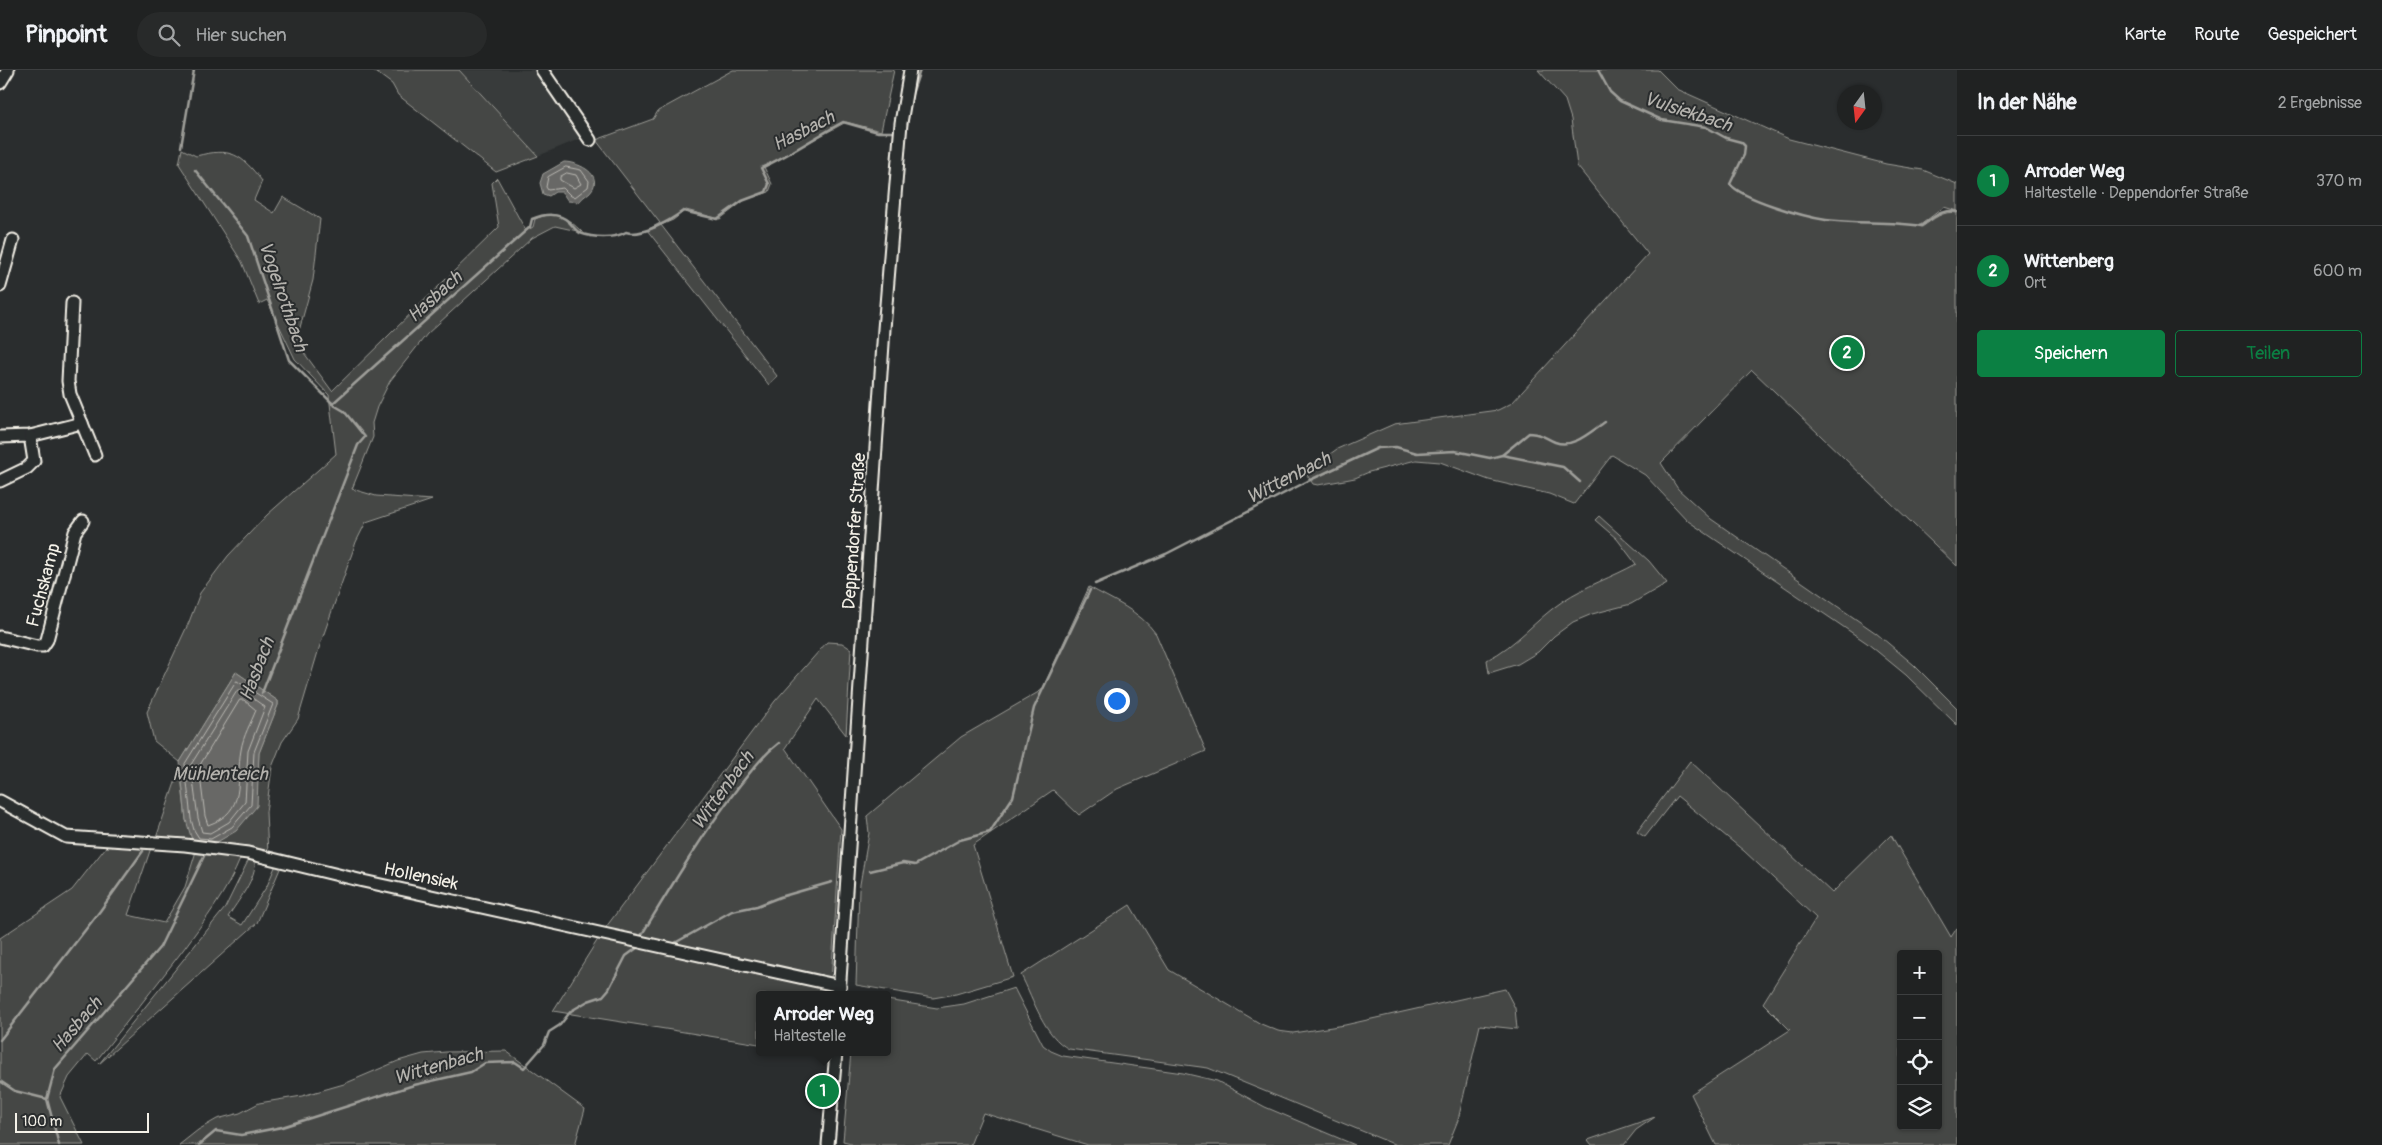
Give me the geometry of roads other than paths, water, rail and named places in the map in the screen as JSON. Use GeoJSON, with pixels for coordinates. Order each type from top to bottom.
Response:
{"type":"FeatureCollection","features":[{"type":"Feature","properties":{"kind":"street"},"geometry":{"type":"LineString","coordinates":[[0,83],[8,70]]}},
{"type":"Feature","properties":{"kind":"street"},"geometry":{"type":"LineString","coordinates":[[542,70],[590,140]]}},
{"type":"Feature","properties":{"kind":"street","name":"Deppendorfer Straße"},"geometry":{"type":"LineString","coordinates":[[840,990],[884,329],[901,123],[910,70]]}},
{"type":"Feature","properties":{"kind":"street"},"geometry":{"type":"LineString","coordinates":[[0,286],[13,240]]}},
{"type":"Feature","properties":{"kind":"street"},"geometry":{"type":"LineString","coordinates":[[72,303],[68,381],[70,394],[95,455]]}},
{"type":"Feature","properties":{"kind":"street"},"geometry":{"type":"LineString","coordinates":[[0,437],[30,436],[82,423]]}},
{"type":"Feature","properties":{"kind":"street"},"geometry":{"type":"LineString","coordinates":[[0,481],[27,468],[34,461],[30,436]]}},
{"type":"Feature","properties":{"kind":"street","name":"Fuchskamp"},"geometry":{"type":"LineString","coordinates":[[0,637],[43,646],[47,640],[75,532],[83,521]]}},
{"type":"Feature","properties":{"kind":"street","name":"Hollensiek"},"geometry":{"type":"LineString","coordinates":[[0,801],[66,837],[185,845],[248,853],[840,990]]}},
{"type":"Feature","properties":{"kind":"street"},"geometry":{"type":"LineString","coordinates":[[828,1145],[836,1056]]}},
{"type":"Feature","properties":{"kind":"water"},"geometry":{"type":"Polygon","coordinates":[[[564,162],[581,166],[594,177],[593,188],[579,202],[568,201],[562,192],[555,192],[549,196],[543,194],[540,183],[543,174],[564,162]]]}},
{"type":"Feature","properties":{"kind":"water","name":"Mühlenteich"},"geometry":{"type":"Polygon","coordinates":[[[236,672],[278,701],[259,753],[257,806],[236,831],[212,845],[196,843],[192,840],[186,820],[180,762],[236,672]]]}},
{"type":"Feature","properties":{"kind":"waterway","name":"Vogelrothbach"},"geometry":{"type":"LineString","coordinates":[[181,147],[194,70]]}},
{"type":"Feature","properties":{"kind":"waterway","name":"Hasbach"},"geometry":{"type":"LineString","coordinates":[[911,97],[920,70]]}},
{"type":"Feature","properties":{"kind":"waterway","name":"Vulsiekbach"},"geometry":{"type":"LineString","coordinates":[[1598,70],[1610,92],[1620,101],[1662,120],[1706,127],[1726,138],[1741,142],[1745,146],[1744,155],[1730,184],[1747,196],[1804,215],[1826,220],[1849,222],[1921,226],[1947,211],[1957,212]]}},
{"type":"Feature","properties":{"kind":"waterway","name":"Hasbach"},"geometry":{"type":"LineString","coordinates":[[904,132],[906,132],[908,117]]}},
{"type":"Feature","properties":{"kind":"waterway","name":"Hasbach"},"geometry":{"type":"LineString","coordinates":[[262,693],[358,445],[365,437],[344,411],[332,404],[530,227],[532,219],[546,215],[556,215],[565,219],[580,233],[604,237],[648,230],[683,211],[717,219],[742,201],[766,192],[769,184],[761,168],[843,122],[878,132],[896,132]]}},
{"type":"Feature","properties":{"kind":"waterway","name":"Vogelrothbach"},"geometry":{"type":"LineString","coordinates":[[195,170],[248,236],[289,360],[332,403]]}},
{"type":"Feature","properties":{"kind":"waterway","name":"Wittenbach"},"geometry":{"type":"LineString","coordinates":[[1095,584],[1166,554],[1308,481],[1378,448],[1396,447],[1417,453],[1455,451],[1490,458],[1502,455],[1529,433],[1540,435],[1562,444],[1581,438],[1605,422]]}},
{"type":"Feature","properties":{"kind":"waterway","name":"Wittenbach"},"geometry":{"type":"LineString","coordinates":[[1502,455],[1563,467],[1580,482]]}},
{"type":"Feature","properties":{"kind":"waterway","name":"Wittenbach"},"geometry":{"type":"LineString","coordinates":[[870,871],[903,863],[915,865],[960,840],[990,832],[1013,797],[1034,708],[1090,590]]}},
{"type":"Feature","properties":{"kind":"waterway","name":"Wittenbach"},"geometry":{"type":"LineString","coordinates":[[651,939],[641,936],[676,878],[726,803],[763,758],[779,743]]}},
{"type":"Feature","properties":{"kind":"waterway"},"geometry":{"type":"LineString","coordinates":[[0,1040],[100,911],[143,851]]}},
{"type":"Feature","properties":{"kind":"waterway","name":"Hasbach"},"geometry":{"type":"LineString","coordinates":[[59,1145],[47,1099],[55,1069],[160,947],[205,854]]}},
{"type":"Feature","properties":{"kind":"waterway","name":"Wittenbach"},"geometry":{"type":"LineString","coordinates":[[673,944],[732,911],[757,906],[780,897],[832,882]]}},
{"type":"Feature","properties":{"kind":"waterway","name":"Wittenbach"},"geometry":{"type":"LineString","coordinates":[[199,1145],[216,1131],[241,1135],[282,1127],[414,1085],[471,1072],[485,1063],[515,1062],[524,1068],[544,1045],[549,1032],[560,1025],[571,1011],[588,1001],[603,996],[609,989],[626,956],[637,948]]}},
{"type":"Feature","properties":{"kind":"waterway"},"geometry":{"type":"LineString","coordinates":[[0,1081],[15,1091],[47,1099]]}},
{"type":"Feature","properties":{"kind":"place","name":"Wittenberg"},"geometry":{"type":"Point","coordinates":[1847,353]}},
{"type":"Feature","properties":{"kind":"place","name":"Arroder Weg"},"geometry":{"type":"Point","coordinates":[823,1091]}}]}
